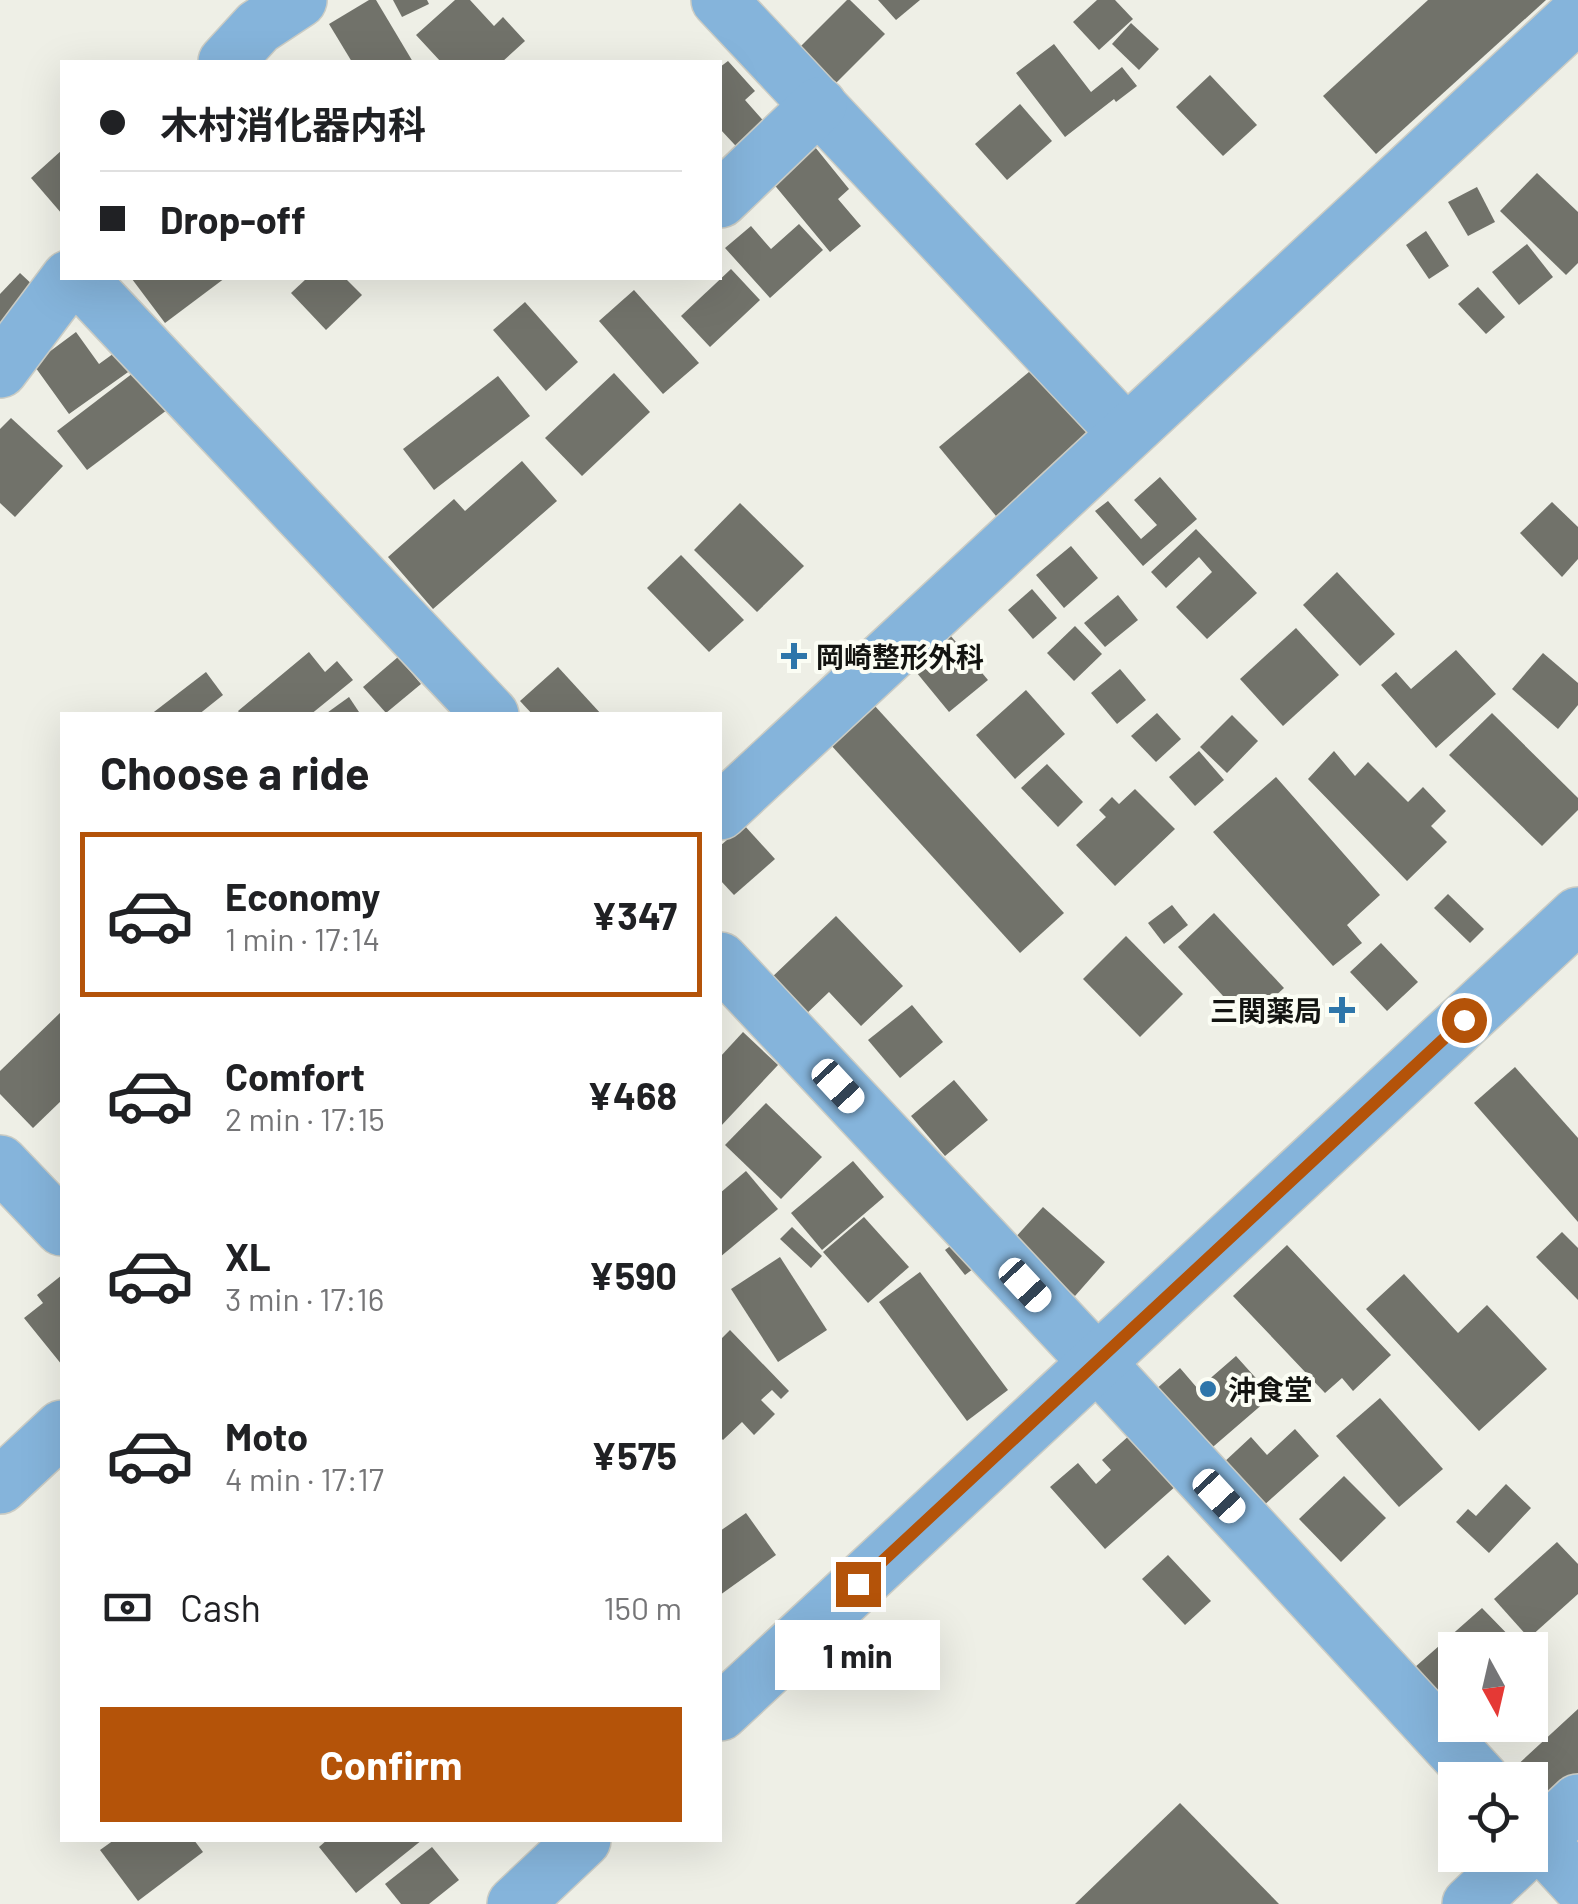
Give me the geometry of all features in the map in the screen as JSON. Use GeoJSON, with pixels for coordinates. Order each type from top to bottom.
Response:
{"type":"FeatureCollection","features":[{"type":"Feature","properties":{"kind":"street"},"geometry":{"type":"LineString","coordinates":[[228,60],[258,27],[300,0]]}},
{"type":"Feature","properties":{"kind":"street"},"geometry":{"type":"LineString","coordinates":[[718,0],[1126,433]]}},
{"type":"Feature","properties":{"kind":"street"},"geometry":{"type":"LineString","coordinates":[[722,810],[1578,14]]}},
{"type":"Feature","properties":{"kind":"street"},"geometry":{"type":"LineString","coordinates":[[722,198],[819,105]]}},
{"type":"Feature","properties":{"kind":"street"},"geometry":{"type":"LineString","coordinates":[[0,370],[68,280]]}},
{"type":"Feature","properties":{"kind":"street"},"geometry":{"type":"LineString","coordinates":[[81,280],[488,712]]}},
{"type":"Feature","properties":{"kind":"street"},"geometry":{"type":"LineString","coordinates":[[722,1710],[1578,915]]}},
{"type":"Feature","properties":{"kind":"street"},"geometry":{"type":"LineString","coordinates":[[722,962],[1465,1762]]}},
{"type":"Feature","properties":{"kind":"street"},"geometry":{"type":"LineString","coordinates":[[0,1163],[60,1226]]}},
{"type":"Feature","properties":{"kind":"street"},"geometry":{"type":"LineString","coordinates":[[0,1486],[60,1430]]}},
{"type":"Feature","properties":{"kind":"street"},"geometry":{"type":"LineString","coordinates":[[1548,1828],[1578,1802]]}},
{"type":"Feature","properties":{"kind":"street"},"geometry":{"type":"LineString","coordinates":[[514,1904],[581,1842]]}},
{"type":"Feature","properties":{"kind":"street"},"geometry":{"type":"LineString","coordinates":[[1548,1858],[1578,1883]]}},
{"type":"Feature","properties":{"kind":"street"},"geometry":{"type":"LineString","coordinates":[[1470,1904],[1501,1872]]}},
{"type":"Feature","properties":{"kind":"building"},"geometry":{"type":"Polygon","coordinates":[[[369,0],[376,0],[412,60],[351,60],[329,24],[369,0]]]}},
{"type":"Feature","properties":{"kind":"building"},"geometry":{"type":"Polygon","coordinates":[[[393,0],[427,0],[429,4],[402,17],[393,0]]]}},
{"type":"Feature","properties":{"kind":"building"},"geometry":{"type":"Polygon","coordinates":[[[455,0],[470,0],[494,26],[503,17],[525,41],[504,60],[439,60],[416,35],[455,0]]]}},
{"type":"Feature","properties":{"kind":"building"},"geometry":{"type":"Polygon","coordinates":[[[847,0],[885,34],[833,86],[797,50],[847,0]]]}},
{"type":"Feature","properties":{"kind":"building"},"geometry":{"type":"Polygon","coordinates":[[[878,0],[920,0],[896,20],[878,0]]]}},
{"type":"Feature","properties":{"kind":"building"},"geometry":{"type":"Polygon","coordinates":[[[1097,0],[1115,0],[1133,19],[1099,50],[1073,22],[1097,0]]]}},
{"type":"Feature","properties":{"kind":"building"},"geometry":{"type":"Polygon","coordinates":[[[1428,0],[1546,0],[1376,154],[1323,96],[1428,0]]]}},
{"type":"Feature","properties":{"kind":"building"},"geometry":{"type":"Polygon","coordinates":[[[1131,23],[1159,49],[1139,70],[1112,44],[1131,23]]]}},
{"type":"Feature","properties":{"kind":"building"},"geometry":{"type":"Polygon","coordinates":[[[1054,44],[1091,92],[1122,67],[1137,86],[1065,137],[1016,73],[1054,44]]]}},
{"type":"Feature","properties":{"kind":"building"},"geometry":{"type":"Polygon","coordinates":[[[728,61],[755,91],[745,100],[775,134],[748,159],[722,131],[722,66],[728,61]]]}},
{"type":"Feature","properties":{"kind":"building"},"geometry":{"type":"Polygon","coordinates":[[[1210,75],[1257,125],[1223,156],[1176,107],[1210,75]]]}},
{"type":"Feature","properties":{"kind":"building"},"geometry":{"type":"Polygon","coordinates":[[[1020,104],[1052,141],[1007,180],[975,144],[1020,104]]]}},
{"type":"Feature","properties":{"kind":"building"},"geometry":{"type":"Polygon","coordinates":[[[815,147],[849,189],[838,199],[861,226],[830,252],[772,182],[815,147]]]}},
{"type":"Feature","properties":{"kind":"building"},"geometry":{"type":"Polygon","coordinates":[[[60,152],[60,212],[31,178],[60,152]]]}},
{"type":"Feature","properties":{"kind":"building"},"geometry":{"type":"Polygon","coordinates":[[[1537,173],[1578,212],[1578,263],[1566,275],[1500,211],[1537,173]]]}},
{"type":"Feature","properties":{"kind":"building"},"geometry":{"type":"Polygon","coordinates":[[[1477,187],[1495,222],[1468,236],[1448,202],[1477,187]]]}},
{"type":"Feature","properties":{"kind":"building"},"geometry":{"type":"Polygon","coordinates":[[[799,224],[823,250],[770,298],[725,248],[751,226],[771,249],[799,224]]]}},
{"type":"Feature","properties":{"kind":"building"},"geometry":{"type":"Polygon","coordinates":[[[1426,231],[1449,266],[1429,279],[1406,245],[1426,231]]]}},
{"type":"Feature","properties":{"kind":"building"},"geometry":{"type":"Polygon","coordinates":[[[1527,244],[1553,277],[1519,305],[1492,272],[1527,244]]]}},
{"type":"Feature","properties":{"kind":"building"},"geometry":{"type":"Polygon","coordinates":[[[731,269],[760,300],[710,347],[681,316],[731,269]]]}},
{"type":"Feature","properties":{"kind":"building"},"geometry":{"type":"Polygon","coordinates":[[[20,273],[53,304],[0,362],[0,294],[20,273]]]}},
{"type":"Feature","properties":{"kind":"building"},"geometry":{"type":"Polygon","coordinates":[[[133,280],[222,280],[165,323],[133,280]]]}},
{"type":"Feature","properties":{"kind":"building"},"geometry":{"type":"Polygon","coordinates":[[[305,280],[347,280],[362,295],[326,330],[291,293],[305,280]]]}},
{"type":"Feature","properties":{"kind":"building"},"geometry":{"type":"Polygon","coordinates":[[[1478,287],[1505,317],[1486,334],[1458,304],[1478,287]]]}},
{"type":"Feature","properties":{"kind":"building"},"geometry":{"type":"Polygon","coordinates":[[[634,290],[699,363],[663,394],[599,321],[634,290]]]}},
{"type":"Feature","properties":{"kind":"building"},"geometry":{"type":"Polygon","coordinates":[[[525,302],[578,362],[546,391],[493,330],[525,302]]]}},
{"type":"Feature","properties":{"kind":"building"},"geometry":{"type":"Polygon","coordinates":[[[76,332],[99,364],[117,351],[131,370],[69,414],[33,364],[76,332]]]}},
{"type":"Feature","properties":{"kind":"building"},"geometry":{"type":"Polygon","coordinates":[[[1047,357],[1104,426],[996,516],[939,447],[1047,357]]]}},
{"type":"Feature","properties":{"kind":"building"},"geometry":{"type":"Polygon","coordinates":[[[137,370],[167,410],[87,470],[57,431],[137,370]]]}},
{"type":"Feature","properties":{"kind":"building"},"geometry":{"type":"Polygon","coordinates":[[[614,373],[650,412],[582,476],[545,438],[614,373]]]}},
{"type":"Feature","properties":{"kind":"building"},"geometry":{"type":"Polygon","coordinates":[[[498,376],[530,416],[434,490],[403,449],[498,376]]]}},
{"type":"Feature","properties":{"kind":"building"},"geometry":{"type":"Polygon","coordinates":[[[11,418],[63,466],[15,517],[0,503],[0,429],[11,418]]]}},
{"type":"Feature","properties":{"kind":"building"},"geometry":{"type":"Polygon","coordinates":[[[522,461],[557,501],[433,609],[388,557],[454,499],[465,511],[522,461]]]}},
{"type":"Feature","properties":{"kind":"building"},"geometry":{"type":"Polygon","coordinates":[[[1160,477],[1197,519],[1143,566],[1095,511],[1108,501],[1141,539],[1157,525],[1134,500],[1160,477]]]}},
{"type":"Feature","properties":{"kind":"building"},"geometry":{"type":"Polygon","coordinates":[[[1552,502],[1578,527],[1578,559],[1562,577],[1520,533],[1552,502]]]}},
{"type":"Feature","properties":{"kind":"building"},"geometry":{"type":"Polygon","coordinates":[[[740,503],[804,566],[757,612],[694,550],[740,503]]]}},
{"type":"Feature","properties":{"kind":"building"},"geometry":{"type":"Polygon","coordinates":[[[1196,529],[1257,593],[1207,639],[1176,607],[1212,572],[1199,557],[1166,588],[1151,572],[1196,529]]]}},
{"type":"Feature","properties":{"kind":"building"},"geometry":{"type":"Polygon","coordinates":[[[1071,546],[1098,578],[1064,608],[1036,575],[1071,546]]]}},
{"type":"Feature","properties":{"kind":"building"},"geometry":{"type":"Polygon","coordinates":[[[681,555],[744,620],[709,652],[647,588],[681,555]]]}},
{"type":"Feature","properties":{"kind":"building"},"geometry":{"type":"Polygon","coordinates":[[[1337,572],[1395,634],[1360,666],[1303,605],[1337,572]]]}},
{"type":"Feature","properties":{"kind":"building"},"geometry":{"type":"Polygon","coordinates":[[[1032,589],[1057,618],[1033,639],[1008,610],[1032,589]]]}},
{"type":"Feature","properties":{"kind":"building"},"geometry":{"type":"Polygon","coordinates":[[[1118,595],[1138,620],[1105,647],[1084,623],[1118,595]]]}},
{"type":"Feature","properties":{"kind":"building"},"geometry":{"type":"Polygon","coordinates":[[[1075,626],[1102,654],[1074,681],[1047,653],[1075,626]]]}},
{"type":"Feature","properties":{"kind":"building"},"geometry":{"type":"Polygon","coordinates":[[[1296,628],[1339,675],[1283,726],[1240,679],[1296,628]]]}},
{"type":"Feature","properties":{"kind":"building"},"geometry":{"type":"Polygon","coordinates":[[[950,635],[988,680],[949,712],[912,667],[950,635]]]}},
{"type":"Feature","properties":{"kind":"building"},"geometry":{"type":"Polygon","coordinates":[[[1456,650],[1496,694],[1436,748],[1381,685],[1396,672],[1411,689],[1456,650]]]}},
{"type":"Feature","properties":{"kind":"building"},"geometry":{"type":"Polygon","coordinates":[[[309,652],[325,672],[337,661],[353,680],[314,712],[238,711],[309,652]]]}},
{"type":"Feature","properties":{"kind":"building"},"geometry":{"type":"Polygon","coordinates":[[[1543,653],[1578,683],[1578,705],[1558,729],[1512,689],[1543,653]]]}},
{"type":"Feature","properties":{"kind":"building"},"geometry":{"type":"Polygon","coordinates":[[[398,657],[421,684],[387,712],[363,687],[398,657]]]}},
{"type":"Feature","properties":{"kind":"building"},"geometry":{"type":"Polygon","coordinates":[[[558,667],[599,712],[530,712],[520,701],[558,667]]]}},
{"type":"Feature","properties":{"kind":"building"},"geometry":{"type":"Polygon","coordinates":[[[1120,669],[1146,700],[1117,724],[1091,693],[1120,669]]]}},
{"type":"Feature","properties":{"kind":"building"},"geometry":{"type":"Polygon","coordinates":[[[206,672],[223,695],[202,712],[154,712],[206,672]]]}},
{"type":"Feature","properties":{"kind":"building"},"geometry":{"type":"Polygon","coordinates":[[[1026,690],[1065,734],[1015,779],[976,735],[1026,690]]]}},
{"type":"Feature","properties":{"kind":"building"},"geometry":{"type":"Polygon","coordinates":[[[349,697],[359,712],[328,712],[349,697]]]}},
{"type":"Feature","properties":{"kind":"building"},"geometry":{"type":"Polygon","coordinates":[[[874,705],[1064,913],[1020,953],[830,744],[874,705]]]}},
{"type":"Feature","properties":{"kind":"building"},"geometry":{"type":"Polygon","coordinates":[[[1157,713],[1181,739],[1156,762],[1131,736],[1157,713]]]}},
{"type":"Feature","properties":{"kind":"building"},"geometry":{"type":"Polygon","coordinates":[[[1492,713],[1578,798],[1578,810],[1542,846],[1449,755],[1492,713]]]}},
{"type":"Feature","properties":{"kind":"building"},"geometry":{"type":"Polygon","coordinates":[[[1232,715],[1258,741],[1227,773],[1200,747],[1232,715]]]}},
{"type":"Feature","properties":{"kind":"building"},"geometry":{"type":"Polygon","coordinates":[[[1199,751],[1224,780],[1195,806],[1169,777],[1199,751]]]}},
{"type":"Feature","properties":{"kind":"building"},"geometry":{"type":"Polygon","coordinates":[[[1334,751],[1355,776],[1368,762],[1408,802],[1423,787],[1446,811],[1431,826],[1447,842],[1407,881],[1308,779],[1334,751]]]}},
{"type":"Feature","properties":{"kind":"building"},"geometry":{"type":"Polygon","coordinates":[[[1047,764],[1083,802],[1058,827],[1021,788],[1047,764]]]}},
{"type":"Feature","properties":{"kind":"building"},"geometry":{"type":"Polygon","coordinates":[[[1276,777],[1380,895],[1347,925],[1362,943],[1333,966],[1213,832],[1276,777]]]}},
{"type":"Feature","properties":{"kind":"building"},"geometry":{"type":"Polygon","coordinates":[[[1135,789],[1175,829],[1115,886],[1076,845],[1106,817],[1099,810],[1112,797],[1119,804],[1135,789]]]}},
{"type":"Feature","properties":{"kind":"building"},"geometry":{"type":"Polygon","coordinates":[[[744,825],[775,859],[734,895],[722,882],[722,844],[744,825]]]}},
{"type":"Feature","properties":{"kind":"building"},"geometry":{"type":"Polygon","coordinates":[[[1448,894],[1484,929],[1470,943],[1434,908],[1448,894]]]}},
{"type":"Feature","properties":{"kind":"building"},"geometry":{"type":"Polygon","coordinates":[[[1172,905],[1188,925],[1164,944],[1148,923],[1172,905]]]}},
{"type":"Feature","properties":{"kind":"building"},"geometry":{"type":"Polygon","coordinates":[[[1214,913],[1284,988],[1247,1022],[1178,947],[1214,913]]]}},
{"type":"Feature","properties":{"kind":"building"},"geometry":{"type":"Polygon","coordinates":[[[836,916],[903,986],[861,1026],[829,992],[804,1016],[769,980],[836,916]]]}},
{"type":"Feature","properties":{"kind":"building"},"geometry":{"type":"Polygon","coordinates":[[[1126,936],[1183,994],[1140,1037],[1083,979],[1126,936]]]}},
{"type":"Feature","properties":{"kind":"building"},"geometry":{"type":"Polygon","coordinates":[[[1381,943],[1418,982],[1387,1011],[1350,972],[1381,943]]]}},
{"type":"Feature","properties":{"kind":"building"},"geometry":{"type":"Polygon","coordinates":[[[912,1005],[943,1042],[900,1078],[868,1040],[912,1005]]]}},
{"type":"Feature","properties":{"kind":"building"},"geometry":{"type":"Polygon","coordinates":[[[60,1013],[60,1102],[33,1128],[0,1094],[0,1071],[60,1013]]]}},
{"type":"Feature","properties":{"kind":"building"},"geometry":{"type":"Polygon","coordinates":[[[743,1032],[778,1065],[722,1125],[722,1055],[743,1032]]]}},
{"type":"Feature","properties":{"kind":"building"},"geometry":{"type":"Polygon","coordinates":[[[1515,1067],[1578,1138],[1578,1222],[1474,1103],[1515,1067]]]}},
{"type":"Feature","properties":{"kind":"building"},"geometry":{"type":"Polygon","coordinates":[[[954,1080],[988,1120],[945,1156],[911,1116],[954,1080]]]}},
{"type":"Feature","properties":{"kind":"building"},"geometry":{"type":"Polygon","coordinates":[[[766,1103],[822,1157],[781,1199],[725,1145],[766,1103]]]}},
{"type":"Feature","properties":{"kind":"building"},"geometry":{"type":"Polygon","coordinates":[[[853,1161],[884,1197],[822,1250],[791,1213],[853,1161]]]}},
{"type":"Feature","properties":{"kind":"building"},"geometry":{"type":"Polygon","coordinates":[[[746,1171],[778,1209],[722,1255],[722,1191],[746,1171]]]}},
{"type":"Feature","properties":{"kind":"building"},"geometry":{"type":"Polygon","coordinates":[[[1043,1207],[1105,1262],[1075,1296],[1013,1240],[1043,1207]]]}},
{"type":"Feature","properties":{"kind":"building"},"geometry":{"type":"Polygon","coordinates":[[[864,1217],[909,1267],[868,1303],[823,1252],[864,1217]]]}},
{"type":"Feature","properties":{"kind":"building"},"geometry":{"type":"Polygon","coordinates":[[[792,1227],[822,1256],[811,1268],[780,1239],[792,1227]]]}},
{"type":"Feature","properties":{"kind":"building"},"geometry":{"type":"Polygon","coordinates":[[[1562,1232],[1578,1248],[1578,1300],[1536,1257],[1562,1232]]]}},
{"type":"Feature","properties":{"kind":"building"},"geometry":{"type":"Polygon","coordinates":[[[961,1238],[981,1263],[965,1275],[945,1250],[961,1238]]]}},
{"type":"Feature","properties":{"kind":"building"},"geometry":{"type":"Polygon","coordinates":[[[1287,1245],[1391,1355],[1353,1391],[1342,1378],[1325,1393],[1233,1296],[1287,1245]]]}},
{"type":"Feature","properties":{"kind":"building"},"geometry":{"type":"Polygon","coordinates":[[[780,1257],[827,1330],[778,1362],[731,1289],[780,1257]]]}},
{"type":"Feature","properties":{"kind":"building"},"geometry":{"type":"Polygon","coordinates":[[[920,1272],[1008,1390],[967,1421],[879,1302],[920,1272]]]}},
{"type":"Feature","properties":{"kind":"building"},"geometry":{"type":"Polygon","coordinates":[[[1404,1274],[1458,1333],[1487,1305],[1547,1369],[1479,1431],[1366,1309],[1404,1274]]]}},
{"type":"Feature","properties":{"kind":"building"},"geometry":{"type":"Polygon","coordinates":[[[60,1277],[60,1363],[24,1318],[43,1303],[37,1295],[60,1277]]]}},
{"type":"Feature","properties":{"kind":"building"},"geometry":{"type":"Polygon","coordinates":[[[730,1330],[789,1391],[781,1399],[772,1390],[761,1400],[775,1414],[754,1435],[742,1422],[722,1439],[722,1338],[730,1330]]]}},
{"type":"Feature","properties":{"kind":"building"},"geometry":{"type":"Polygon","coordinates":[[[1236,1356],[1272,1396],[1207,1452],[1154,1391],[1180,1368],[1198,1389],[1236,1356]]]}},
{"type":"Feature","properties":{"kind":"building"},"geometry":{"type":"Polygon","coordinates":[[[1380,1398],[1443,1469],[1399,1507],[1336,1436],[1380,1398]]]}},
{"type":"Feature","properties":{"kind":"building"},"geometry":{"type":"Polygon","coordinates":[[[1295,1429],[1319,1456],[1262,1507],[1222,1464],[1251,1437],[1267,1455],[1295,1429]]]}},
{"type":"Feature","properties":{"kind":"building"},"geometry":{"type":"Polygon","coordinates":[[[1131,1434],[1177,1485],[1105,1549],[1050,1487],[1078,1463],[1096,1484],[1111,1470],[1102,1460],[1131,1434]]]}},
{"type":"Feature","properties":{"kind":"building"},"geometry":{"type":"Polygon","coordinates":[[[1344,1476],[1386,1518],[1341,1562],[1299,1519],[1344,1476]]]}},
{"type":"Feature","properties":{"kind":"building"},"geometry":{"type":"Polygon","coordinates":[[[1506,1484],[1531,1508],[1489,1553],[1456,1522],[1468,1509],[1476,1516],[1506,1484]]]}},
{"type":"Feature","properties":{"kind":"building"},"geometry":{"type":"Polygon","coordinates":[[[746,1513],[776,1555],[722,1594],[722,1530],[746,1513]]]}},
{"type":"Feature","properties":{"kind":"building"},"geometry":{"type":"Polygon","coordinates":[[[1557,1542],[1578,1564],[1578,1594],[1536,1632],[1524,1632],[1494,1599],[1557,1542]]]}},
{"type":"Feature","properties":{"kind":"building"},"geometry":{"type":"Polygon","coordinates":[[[1168,1555],[1211,1601],[1185,1625],[1142,1579],[1168,1555]]]}},
{"type":"Feature","properties":{"kind":"building"},"geometry":{"type":"Polygon","coordinates":[[[1482,1608],[1505,1632],[1455,1632],[1482,1608]]]}},
{"type":"Feature","properties":{"kind":"building"},"geometry":{"type":"Polygon","coordinates":[[[1438,1647],[1438,1694],[1414,1668],[1438,1647]]]}},
{"type":"Feature","properties":{"kind":"building"},"geometry":{"type":"Polygon","coordinates":[[[1578,1709],[1578,1780],[1549,1807],[1548,1762],[1521,1762],[1542,1742],[1548,1742],[1548,1737],[1578,1709]]]}},
{"type":"Feature","properties":{"kind":"building"},"geometry":{"type":"Polygon","coordinates":[[[1180,1803],[1279,1904],[1075,1904],[1180,1803]]]}},
{"type":"Feature","properties":{"kind":"building"},"geometry":{"type":"Polygon","coordinates":[[[111,1842],[196,1842],[203,1852],[138,1901],[100,1850],[111,1842]]]}},
{"type":"Feature","properties":{"kind":"building"},"geometry":{"type":"Polygon","coordinates":[[[325,1842],[420,1842],[356,1893],[319,1847],[325,1842]]]}},
{"type":"Feature","properties":{"kind":"building"},"geometry":{"type":"Polygon","coordinates":[[[432,1847],[459,1880],[429,1904],[401,1904],[385,1884],[432,1847]]]}},
{"type":"Feature","properties":{"kind":"place","name":"岡崎整形外科"},"geometry":{"type":"Point","coordinates":[794,656]}},
{"type":"Feature","properties":{"kind":"place","name":"三関薬局"},"geometry":{"type":"Point","coordinates":[1342,1010]}},
{"type":"Feature","properties":{"kind":"place","name":"沖食堂"},"geometry":{"type":"Point","coordinates":[1208,1389]}},
{"type":"Feature","properties":{"kind":"route"},"geometry":{"type":"LineString","coordinates":[[858,1584],[1464,1020]]}}]}
